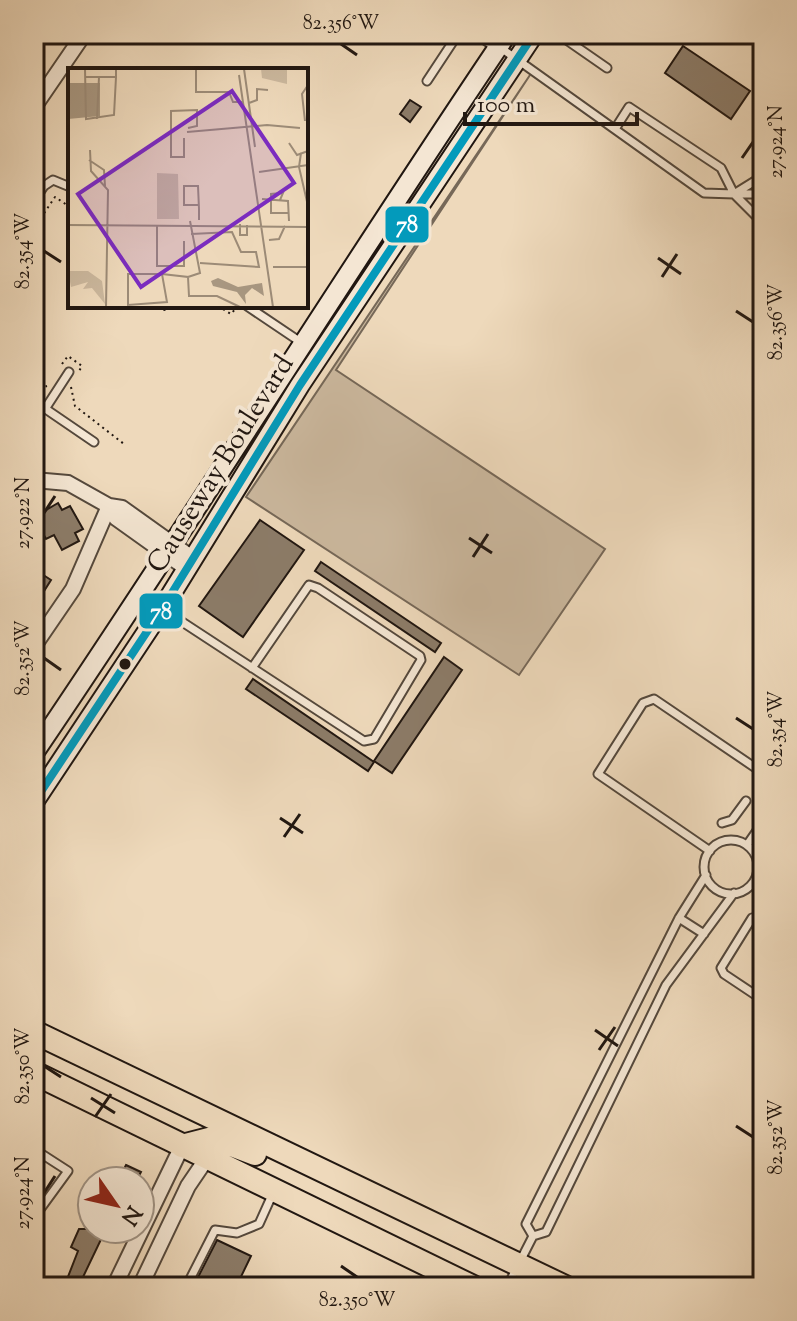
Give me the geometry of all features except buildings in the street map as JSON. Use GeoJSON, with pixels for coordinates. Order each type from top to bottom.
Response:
{"type":"FeatureCollection","features":[{"type":"Feature","properties":{"kind":"main road","name":"Causeway Boulevard"},"geometry":{"type":"LineString","coordinates":[[34,802],[162,609],[300,385],[534,34]]}},
{"type":"Feature","properties":{"kind":"main road","name":"Causeway Boulevard"},"geometry":{"type":"LineString","coordinates":[[34,753],[171,551],[302,343],[503,40]]}},
{"type":"Feature","properties":{"kind":"main road"},"geometry":{"type":"LineString","coordinates":[[34,1032],[565,1287]]}},
{"type":"Feature","properties":{"kind":"main road"},"geometry":{"type":"LineString","coordinates":[[34,1073],[473,1287]]}},
{"type":"Feature","properties":{"kind":"main road"},"geometry":{"type":"LineString","coordinates":[[182,1146],[213,1138],[229,1142],[420,1231],[447,1230]]}},
{"type":"Feature","properties":{"kind":"street"},"geometry":{"type":"LineString","coordinates":[[34,107],[84,34]]}},
{"type":"Feature","properties":{"kind":"street"},"geometry":{"type":"LineString","coordinates":[[482,34],[503,40]]}},
{"type":"Feature","properties":{"kind":"street"},"geometry":{"type":"LineString","coordinates":[[34,480],[68,483],[109,506],[116,518],[189,563]]}},
{"type":"Feature","properties":{"kind":"street"},"geometry":{"type":"LineString","coordinates":[[34,646],[73,589],[109,506]]}},
{"type":"Feature","properties":{"kind":"street"},"geometry":{"type":"LineString","coordinates":[[114,1287],[182,1146]]}},
{"type":"Feature","properties":{"kind":"street"},"geometry":{"type":"LineString","coordinates":[[140,1287],[188,1186],[207,1158]]}},
{"type":"Feature","properties":{"kind":"lane"},"geometry":{"type":"LineString","coordinates":[[427,81],[458,34]]}},
{"type":"Feature","properties":{"kind":"lane"},"geometry":{"type":"LineString","coordinates":[[558,34],[607,68]]}},
{"type":"Feature","properties":{"kind":"lane"},"geometry":{"type":"LineString","coordinates":[[503,40],[517,59],[704,193],[763,194]]}},
{"type":"Feature","properties":{"kind":"lane"},"geometry":{"type":"LineString","coordinates":[[615,129],[629,107],[721,168],[734,194],[763,223]]}},
{"type":"Feature","properties":{"kind":"lane"},"geometry":{"type":"LineString","coordinates":[[734,194],[763,176]]}},
{"type":"Feature","properties":{"kind":"lane"},"geometry":{"type":"LineString","coordinates":[[34,201],[44,186],[53,180],[68,186]]}},
{"type":"Feature","properties":{"kind":"lane"},"geometry":{"type":"LineString","coordinates":[[250,308],[302,343]]}},
{"type":"Feature","properties":{"kind":"lane"},"geometry":{"type":"LineString","coordinates":[[45,409],[73,374]]}},
{"type":"Feature","properties":{"kind":"lane"},"geometry":{"type":"LineString","coordinates":[[34,401],[94,442]]}},
{"type":"Feature","properties":{"kind":"lane"},"geometry":{"type":"LineString","coordinates":[[162,609],[252,668],[369,741],[374,739],[421,660],[420,656],[331,596],[309,585],[252,668]]}},
{"type":"Feature","properties":{"kind":"lane"},"geometry":{"type":"LineString","coordinates":[[710,851],[598,774],[643,703],[654,699],[763,773]]}},
{"type":"Feature","properties":{"kind":"lane"},"geometry":{"type":"LineString","coordinates":[[722,823],[732,820],[746,801]]}},
{"type":"Feature","properties":{"kind":"lane"},"geometry":{"type":"LineString","coordinates":[[747,845],[763,822]]}},
{"type":"Feature","properties":{"kind":"lane"},"geometry":{"type":"LineString","coordinates":[[507,1287],[533,1236],[546,1232],[666,985],[734,893],[754,881],[758,862],[747,845],[727,840],[710,851],[706,875],[679,918],[526,1224],[533,1236]]}},
{"type":"Feature","properties":{"kind":"lane"},"geometry":{"type":"LineString","coordinates":[[706,875],[716,889],[734,893]]}},
{"type":"Feature","properties":{"kind":"lane"},"geometry":{"type":"LineString","coordinates":[[754,881],[763,887]]}},
{"type":"Feature","properties":{"kind":"lane"},"geometry":{"type":"LineString","coordinates":[[679,918],[704,934]]}},
{"type":"Feature","properties":{"kind":"lane"},"geometry":{"type":"LineString","coordinates":[[752,918],[721,968],[724,974],[763,1000]]}},
{"type":"Feature","properties":{"kind":"lane"},"geometry":{"type":"LineString","coordinates":[[34,1149],[68,1171],[41,1208],[34,1208]]}},
{"type":"Feature","properties":{"kind":"lane"},"geometry":{"type":"LineString","coordinates":[[186,1287],[215,1230],[237,1233],[259,1224],[274,1191]]}},
{"type":"Feature","properties":{"kind":"lane"},"geometry":{"type":"LineString","coordinates":[[719,1287],[736,1283],[753,1287]]}},
{"type":"Feature","properties":{"kind":"path"},"geometry":{"type":"LineString","coordinates":[[34,228],[55,197],[68,206]]}},
{"type":"Feature","properties":{"kind":"path"},"geometry":{"type":"LineString","coordinates":[[61,366],[68,356],[82,366],[73,374]]}},
{"type":"Feature","properties":{"kind":"path"},"geometry":{"type":"LineString","coordinates":[[71,384],[75,406],[124,444]]}},
{"type":"Feature","properties":{"kind":"path"},"geometry":{"type":"LineString","coordinates":[[34,390],[48,385]]}},
{"type":"Feature","properties":{"kind":"shaded area"},"geometry":{"type":"Polygon","coordinates":[[[530,75],[336,370],[605,549],[519,675],[246,497],[530,75]]]}},
{"type":"Feature","properties":{"kind":"transit line","name":"78"},"geometry":{"type":"LineString","coordinates":[[34,802],[162,609],[300,385],[534,34]]}}]}
